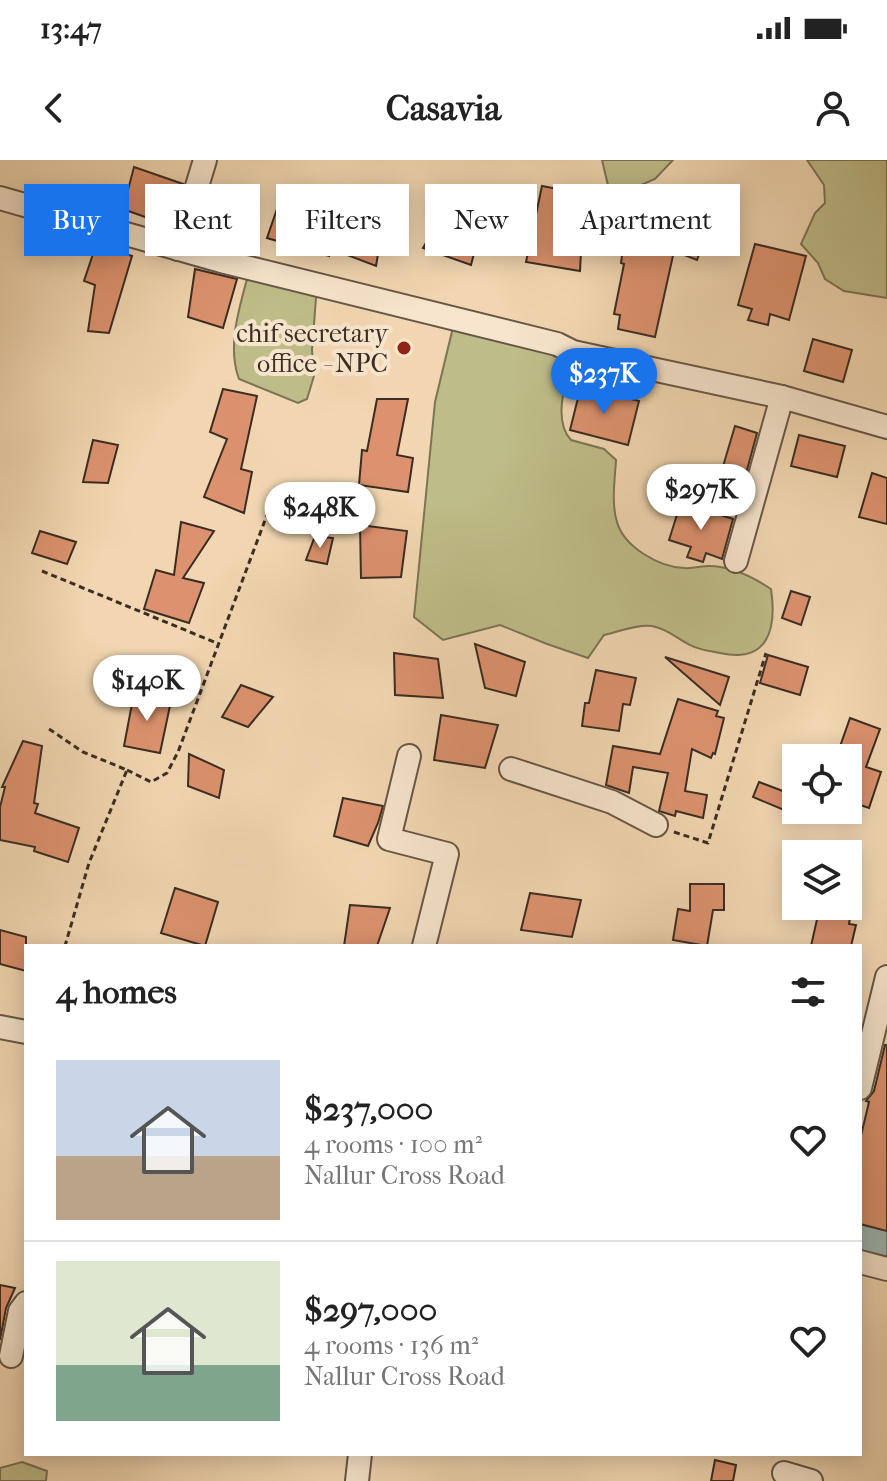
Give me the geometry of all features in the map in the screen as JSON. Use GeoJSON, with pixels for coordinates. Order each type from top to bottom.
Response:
{"type":"FeatureCollection","features":[{"type":"Feature","properties":{"kind":"street"},"geometry":{"type":"LineString","coordinates":[[198,184],[205,160]]}},
{"type":"Feature","properties":{"kind":"street"},"geometry":{"type":"LineString","coordinates":[[0,198],[145,240]]}},
{"type":"Feature","properties":{"kind":"street"},"geometry":{"type":"LineString","coordinates":[[206,256],[557,344],[573,352],[782,397],[887,427]]}},
{"type":"Feature","properties":{"kind":"street"},"geometry":{"type":"LineString","coordinates":[[736,561],[782,397]]}},
{"type":"Feature","properties":{"kind":"street"},"geometry":{"type":"LineString","coordinates":[[409,756],[389,839],[447,854],[424,944]]}},
{"type":"Feature","properties":{"kind":"street"},"geometry":{"type":"LineString","coordinates":[[511,769],[612,802],[656,825]]}},
{"type":"Feature","properties":{"kind":"street"},"geometry":{"type":"LineString","coordinates":[[862,1080],[887,977]]}},
{"type":"Feature","properties":{"kind":"street"},"geometry":{"type":"LineString","coordinates":[[0,1027],[24,1032]]}},
{"type":"Feature","properties":{"kind":"street"},"geometry":{"type":"LineString","coordinates":[[862,1263],[887,1269]]}},
{"type":"Feature","properties":{"kind":"street"},"geometry":{"type":"LineString","coordinates":[[11,1356],[20,1311],[24,1306]]}},
{"type":"Feature","properties":{"kind":"street"},"geometry":{"type":"LineString","coordinates":[[357,1481],[360,1456]]}},
{"type":"Feature","properties":{"kind":"street"},"geometry":{"type":"LineString","coordinates":[[783,1469],[811,1481]]}},
{"type":"Feature","properties":{"kind":"path"},"geometry":{"type":"LineString","coordinates":[[49,729],[83,752],[151,782],[167,773],[178,752],[276,491]]}},
{"type":"Feature","properties":{"kind":"path"},"geometry":{"type":"LineString","coordinates":[[42,571],[219,644]]}},
{"type":"Feature","properties":{"kind":"path"},"geometry":{"type":"LineString","coordinates":[[656,825],[708,843],[766,653]]}},
{"type":"Feature","properties":{"kind":"path"},"geometry":{"type":"LineString","coordinates":[[66,944],[89,863],[127,770]]}},
{"type":"Feature","properties":{"kind":"shaded area"},"geometry":{"type":"Polygon","coordinates":[[[602,160],[673,160],[655,179],[643,184],[608,184],[602,160]]]}},
{"type":"Feature","properties":{"kind":"shaded area"},"geometry":{"type":"Polygon","coordinates":[[[807,160],[887,160],[887,298],[844,291],[825,279],[818,263],[801,244],[815,213],[825,203],[824,185],[807,160]]]}},
{"type":"Feature","properties":{"kind":"shaded area"},"geometry":{"type":"Polygon","coordinates":[[[250,268],[317,285],[312,350],[314,376],[307,399],[298,403],[239,379],[234,338],[250,268]]]}},
{"type":"Feature","properties":{"kind":"shaded area"},"geometry":{"type":"Polygon","coordinates":[[[455,319],[573,352],[563,398],[562,421],[571,440],[604,449],[616,460],[614,507],[621,531],[644,554],[664,564],[734,570],[771,589],[770,630],[759,648],[736,655],[708,651],[693,647],[663,629],[646,626],[604,635],[588,658],[500,625],[443,640],[414,617],[435,402],[455,319]]]}},
{"type":"Feature","properties":{"kind":"shaded area"},"geometry":{"type":"Polygon","coordinates":[[[22,1462],[47,1471],[46,1481],[0,1481],[0,1468],[22,1462]]]}},
{"type":"Feature","properties":{"kind":"water"},"geometry":{"type":"Polygon","coordinates":[[[862,1225],[887,1231],[887,1261],[862,1255],[862,1225]]]}},
{"type":"Feature","properties":{"kind":"building"},"geometry":{"type":"Polygon","coordinates":[[[134,167],[183,184],[145,184],[145,217],[129,211],[129,186],[134,167]]]}},
{"type":"Feature","properties":{"kind":"building"},"geometry":{"type":"Polygon","coordinates":[[[542,186],[553,188],[553,256],[581,256],[580,271],[526,262],[527,256],[537,256],[537,210],[542,186]]]}},
{"type":"Feature","properties":{"kind":"building"},"geometry":{"type":"Polygon","coordinates":[[[276,212],[276,241],[267,238],[276,212]]]}},
{"type":"Feature","properties":{"kind":"building"},"geometry":{"type":"Polygon","coordinates":[[[755,244],[806,256],[789,320],[770,314],[768,325],[748,320],[752,309],[738,305],[755,244]]]}},
{"type":"Feature","properties":{"kind":"building"},"geometry":{"type":"Polygon","coordinates":[[[92,256],[132,256],[109,333],[88,331],[95,285],[84,281],[92,256]]]}},
{"type":"Feature","properties":{"kind":"building"},"geometry":{"type":"Polygon","coordinates":[[[350,256],[378,256],[376,266],[350,256]]]}},
{"type":"Feature","properties":{"kind":"building"},"geometry":{"type":"Polygon","coordinates":[[[446,256],[473,256],[471,265],[446,256]]]}},
{"type":"Feature","properties":{"kind":"building"},"geometry":{"type":"Polygon","coordinates":[[[622,256],[673,256],[655,337],[618,329],[620,315],[614,314],[624,264],[621,263],[622,256]]]}},
{"type":"Feature","properties":{"kind":"building"},"geometry":{"type":"Polygon","coordinates":[[[195,269],[237,279],[223,328],[188,317],[195,269]]]}},
{"type":"Feature","properties":{"kind":"building"},"geometry":{"type":"Polygon","coordinates":[[[813,339],[852,350],[843,382],[804,371],[813,339]]]}},
{"type":"Feature","properties":{"kind":"building"},"geometry":{"type":"Polygon","coordinates":[[[581,386],[639,401],[628,445],[570,430],[581,386]]]}},
{"type":"Feature","properties":{"kind":"building"},"geometry":{"type":"Polygon","coordinates":[[[223,389],[257,396],[241,469],[252,472],[244,513],[204,497],[227,439],[210,432],[223,389]]]}},
{"type":"Feature","properties":{"kind":"building"},"geometry":{"type":"Polygon","coordinates":[[[377,399],[408,399],[397,455],[413,458],[408,492],[359,485],[362,450],[367,451],[377,399]]]}},
{"type":"Feature","properties":{"kind":"building"},"geometry":{"type":"Polygon","coordinates":[[[735,426],[757,433],[744,481],[721,473],[735,426]]]}},
{"type":"Feature","properties":{"kind":"building"},"geometry":{"type":"Polygon","coordinates":[[[799,435],[845,446],[837,477],[791,466],[799,435]]]}},
{"type":"Feature","properties":{"kind":"building"},"geometry":{"type":"Polygon","coordinates":[[[93,440],[118,445],[108,483],[83,482],[93,440]]]}},
{"type":"Feature","properties":{"kind":"building"},"geometry":{"type":"Polygon","coordinates":[[[872,473],[887,478],[887,524],[859,517],[872,473]]]}},
{"type":"Feature","properties":{"kind":"building"},"geometry":{"type":"Polygon","coordinates":[[[681,502],[733,519],[722,559],[706,553],[703,562],[687,557],[691,547],[669,540],[681,502]]]}},
{"type":"Feature","properties":{"kind":"building"},"geometry":{"type":"Polygon","coordinates":[[[181,522],[214,531],[183,578],[204,583],[189,623],[144,609],[156,570],[174,575],[181,522]]]}},
{"type":"Feature","properties":{"kind":"building"},"geometry":{"type":"Polygon","coordinates":[[[360,525],[407,531],[401,577],[361,578],[360,525]]]}},
{"type":"Feature","properties":{"kind":"building"},"geometry":{"type":"Polygon","coordinates":[[[40,531],[76,542],[67,564],[32,553],[40,531]]]}},
{"type":"Feature","properties":{"kind":"building"},"geometry":{"type":"Polygon","coordinates":[[[315,536],[333,538],[327,564],[306,560],[315,536]]]}},
{"type":"Feature","properties":{"kind":"building"},"geometry":{"type":"Polygon","coordinates":[[[791,591],[810,597],[801,625],[782,618],[791,591]]]}},
{"type":"Feature","properties":{"kind":"building"},"geometry":{"type":"Polygon","coordinates":[[[475,644],[525,662],[516,696],[485,688],[475,644]]]}},
{"type":"Feature","properties":{"kind":"building"},"geometry":{"type":"Polygon","coordinates":[[[394,653],[438,659],[443,698],[395,695],[394,653]]]}},
{"type":"Feature","properties":{"kind":"building"},"geometry":{"type":"Polygon","coordinates":[[[768,655],[808,667],[800,695],[760,683],[768,655]]]}},
{"type":"Feature","properties":{"kind":"building"},"geometry":{"type":"Polygon","coordinates":[[[665,657],[729,677],[720,705],[665,657]]]}},
{"type":"Feature","properties":{"kind":"building"},"geometry":{"type":"Polygon","coordinates":[[[596,670],[636,678],[630,705],[623,704],[619,731],[582,726],[585,703],[589,703],[596,670]]]}},
{"type":"Feature","properties":{"kind":"building"},"geometry":{"type":"Polygon","coordinates":[[[241,685],[273,697],[248,727],[222,717],[241,685]]]}},
{"type":"Feature","properties":{"kind":"building"},"geometry":{"type":"Polygon","coordinates":[[[134,693],[171,701],[160,753],[124,746],[134,693]]]}},
{"type":"Feature","properties":{"kind":"building"},"geometry":{"type":"Polygon","coordinates":[[[678,699],[718,711],[716,716],[724,718],[715,754],[711,758],[692,749],[685,791],[707,795],[703,818],[676,811],[675,816],[659,811],[668,773],[633,767],[629,793],[606,785],[613,746],[660,754],[678,699]]]}},
{"type":"Feature","properties":{"kind":"building"},"geometry":{"type":"Polygon","coordinates":[[[441,715],[498,725],[485,768],[434,760],[441,715]]]}},
{"type":"Feature","properties":{"kind":"building"},"geometry":{"type":"Polygon","coordinates":[[[850,718],[880,729],[866,767],[881,772],[869,808],[862,806],[862,744],[841,744],[850,718]]]}},
{"type":"Feature","properties":{"kind":"building"},"geometry":{"type":"Polygon","coordinates":[[[23,741],[42,746],[35,813],[79,828],[68,862],[34,851],[35,847],[0,840],[0,807],[5,787],[2,787],[23,741]]]}},
{"type":"Feature","properties":{"kind":"building"},"geometry":{"type":"Polygon","coordinates":[[[189,754],[224,770],[219,798],[188,786],[189,754]]]}},
{"type":"Feature","properties":{"kind":"building"},"geometry":{"type":"Polygon","coordinates":[[[759,782],[782,791],[782,809],[753,797],[759,782]]]}},
{"type":"Feature","properties":{"kind":"building"},"geometry":{"type":"Polygon","coordinates":[[[343,798],[383,806],[368,846],[334,836],[343,798]]]}},
{"type":"Feature","properties":{"kind":"building"},"geometry":{"type":"Polygon","coordinates":[[[690,884],[724,884],[724,910],[713,910],[707,944],[673,940],[678,909],[690,911],[690,884]]]}},
{"type":"Feature","properties":{"kind":"building"},"geometry":{"type":"Polygon","coordinates":[[[175,888],[218,902],[206,944],[161,933],[175,888]]]}},
{"type":"Feature","properties":{"kind":"building"},"geometry":{"type":"Polygon","coordinates":[[[530,893],[581,900],[572,937],[521,930],[530,893]]]}},
{"type":"Feature","properties":{"kind":"building"},"geometry":{"type":"Polygon","coordinates":[[[350,905],[390,908],[378,944],[344,944],[350,905]]]}},
{"type":"Feature","properties":{"kind":"building"},"geometry":{"type":"Polygon","coordinates":[[[817,920],[850,920],[849,924],[856,925],[851,944],[811,944],[817,920]]]}},
{"type":"Feature","properties":{"kind":"building"},"geometry":{"type":"Polygon","coordinates":[[[0,930],[26,937],[24,970],[0,964],[0,930]]]}},
{"type":"Feature","properties":{"kind":"building"},"geometry":{"type":"Polygon","coordinates":[[[887,1045],[887,1231],[862,1225],[862,1132],[869,1102],[866,1101],[874,1091],[887,1045]]]}},
{"type":"Feature","properties":{"kind":"building"},"geometry":{"type":"Polygon","coordinates":[[[0,1285],[15,1288],[6,1308],[0,1340],[0,1285]]]}},
{"type":"Feature","properties":{"kind":"building"},"geometry":{"type":"Polygon","coordinates":[[[715,1460],[736,1465],[733,1481],[711,1481],[715,1460]]]}},
{"type":"Feature","properties":{"kind":"place","name":"chif secretary office - NPC"},"geometry":{"type":"Point","coordinates":[404,348]}}]}
